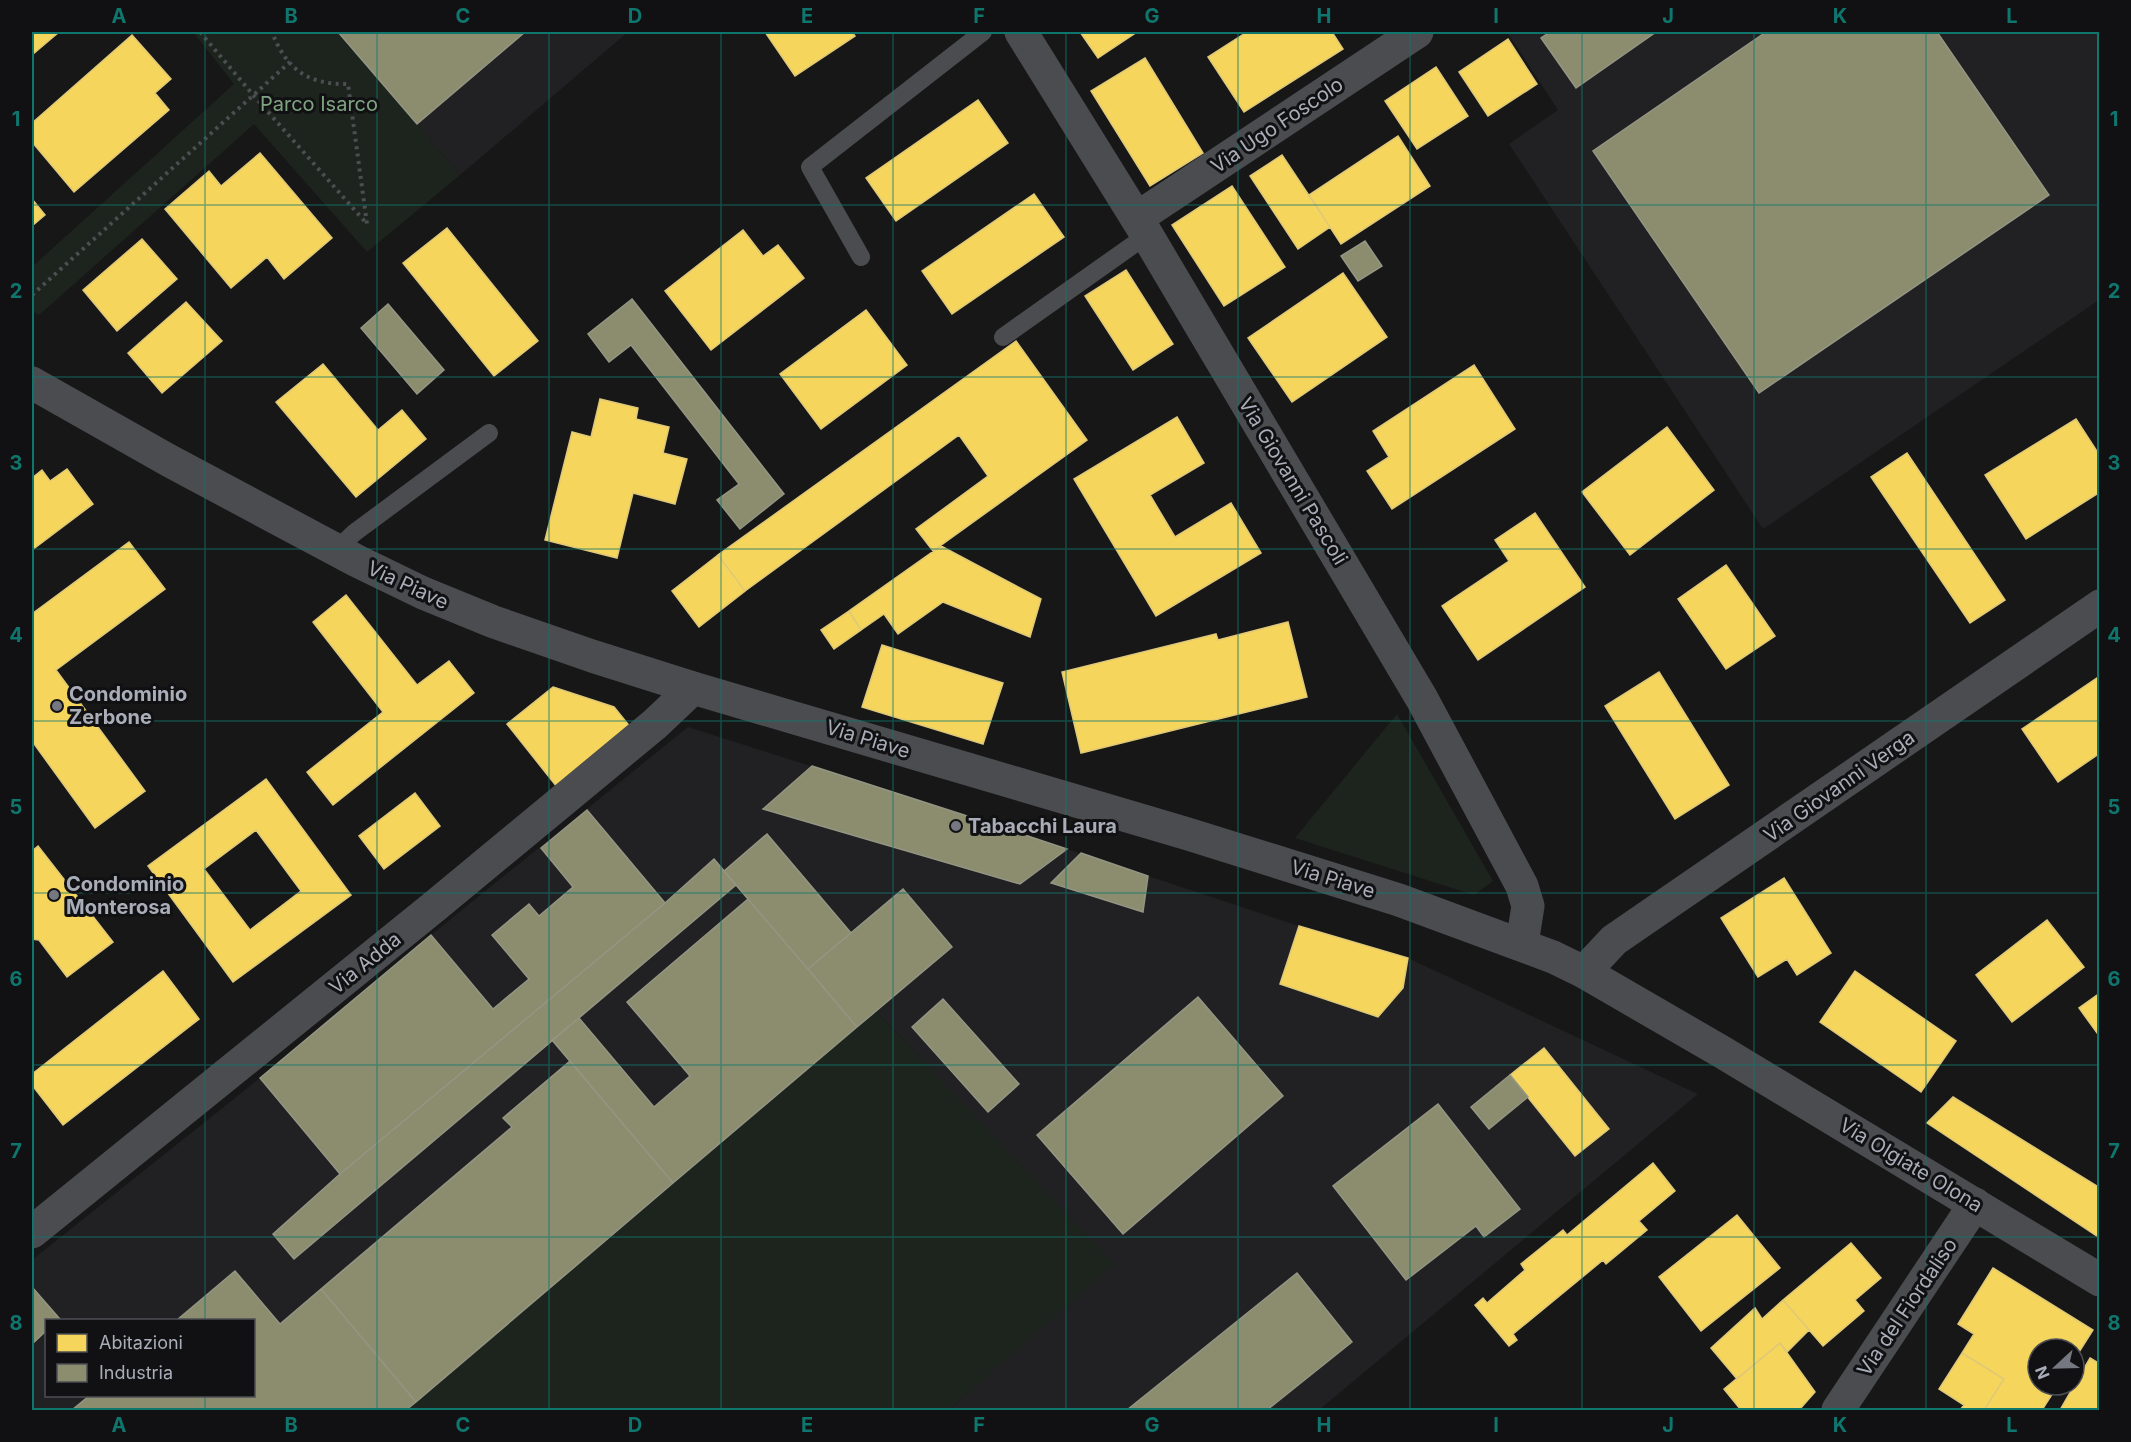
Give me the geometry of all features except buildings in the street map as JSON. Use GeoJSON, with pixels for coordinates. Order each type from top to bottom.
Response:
{"type":"FeatureCollection","features":[{"type":"Feature","properties":{"kind":"street","name":"Via Giovanni Pascoli"},"geometry":{"type":"LineString","coordinates":[[1021,32],[1142,226],[1422,699],[1517,874],[1528,906],[1522,944]]}},
{"type":"Feature","properties":{"kind":"street","name":"Via Ugo Foscolo"},"geometry":{"type":"LineString","coordinates":[[1142,226],[1417,32]]}},
{"type":"Feature","properties":{"kind":"street","name":"Via Piave"},"geometry":{"type":"LineString","coordinates":[[32,384],[336,550],[423,593],[494,622],[693,688],[1188,834],[1399,900],[1522,944],[1584,972],[1722,1052]]}},
{"type":"Feature","properties":{"kind":"street","name":"Via Giovanni Verga"},"geometry":{"type":"LineString","coordinates":[[1584,972],[1614,940],[2100,606]]}},
{"type":"Feature","properties":{"kind":"street","name":"Via Adda"},"geometry":{"type":"LineString","coordinates":[[32,1232],[444,898],[655,724],[693,688]]}},
{"type":"Feature","properties":{"kind":"street","name":"Via Olgiate Olona"},"geometry":{"type":"LineString","coordinates":[[1722,1052],[2100,1280]]}},
{"type":"Feature","properties":{"kind":"street","name":"Via del Fiordaliso"},"geometry":{"type":"LineString","coordinates":[[1838,1410],[1976,1204]]}},
{"type":"Feature","properties":{"kind":"lane"},"geometry":{"type":"LineString","coordinates":[[861,257],[810,167],[983,32]]}},
{"type":"Feature","properties":{"kind":"lane"},"geometry":{"type":"LineString","coordinates":[[1003,337],[1142,226]]}},
{"type":"Feature","properties":{"kind":"lane"},"geometry":{"type":"LineString","coordinates":[[336,550],[354,533],[489,433]]}},
{"type":"Feature","properties":{"kind":"path"},"geometry":{"type":"LineString","coordinates":[[200,32],[367,224],[348,84],[319,82],[305,76],[282,52],[272,32]]}},
{"type":"Feature","properties":{"kind":"path"},"geometry":{"type":"LineString","coordinates":[[32,295],[290,62]]}},
{"type":"Feature","properties":{"kind":"shaded area"},"geometry":{"type":"Polygon","coordinates":[[[338,32],[628,32],[460,175],[338,32]]]}},
{"type":"Feature","properties":{"kind":"shaded area"},"geometry":{"type":"Polygon","coordinates":[[[1507,32],[2099,32],[2099,300],[1763,529],[1509,144],[1558,110],[1507,32]]]}},
{"type":"Feature","properties":{"kind":"shaded area"},"geometry":{"type":"Polygon","coordinates":[[[688,727],[961,814],[1299,926],[1408,958],[1698,1094],[1319,1410],[949,1410],[1113,1264],[876,1011],[406,1410],[32,1410],[32,1260],[260,1078],[431,935],[688,727]]]}},
{"type":"Feature","properties":{"kind":"green space","name":"Parco Isarco"},"geometry":{"type":"Polygon","coordinates":[[[193,32],[338,32],[460,175],[367,252],[254,124],[39,315],[32,311],[32,267],[234,84],[193,32]]]}},
{"type":"Feature","properties":{"kind":"green space"},"geometry":{"type":"Polygon","coordinates":[[[1397,714],[1493,881],[1474,895],[1295,838],[1397,714]]]}},
{"type":"Feature","properties":{"kind":"green space"},"geometry":{"type":"Polygon","coordinates":[[[876,1011],[1114,1264],[949,1410],[406,1410],[876,1011]]]}},
{"type":"Feature","properties":{"kind":"place","name":"Condominio Zerbone"},"geometry":{"type":"Point","coordinates":[57,706]}},
{"type":"Feature","properties":{"kind":"place","name":"Tabacchi Laura"},"geometry":{"type":"Point","coordinates":[956,826]}},
{"type":"Feature","properties":{"kind":"place","name":"Condominio Monterosa"},"geometry":{"type":"Point","coordinates":[54,895]}}]}
